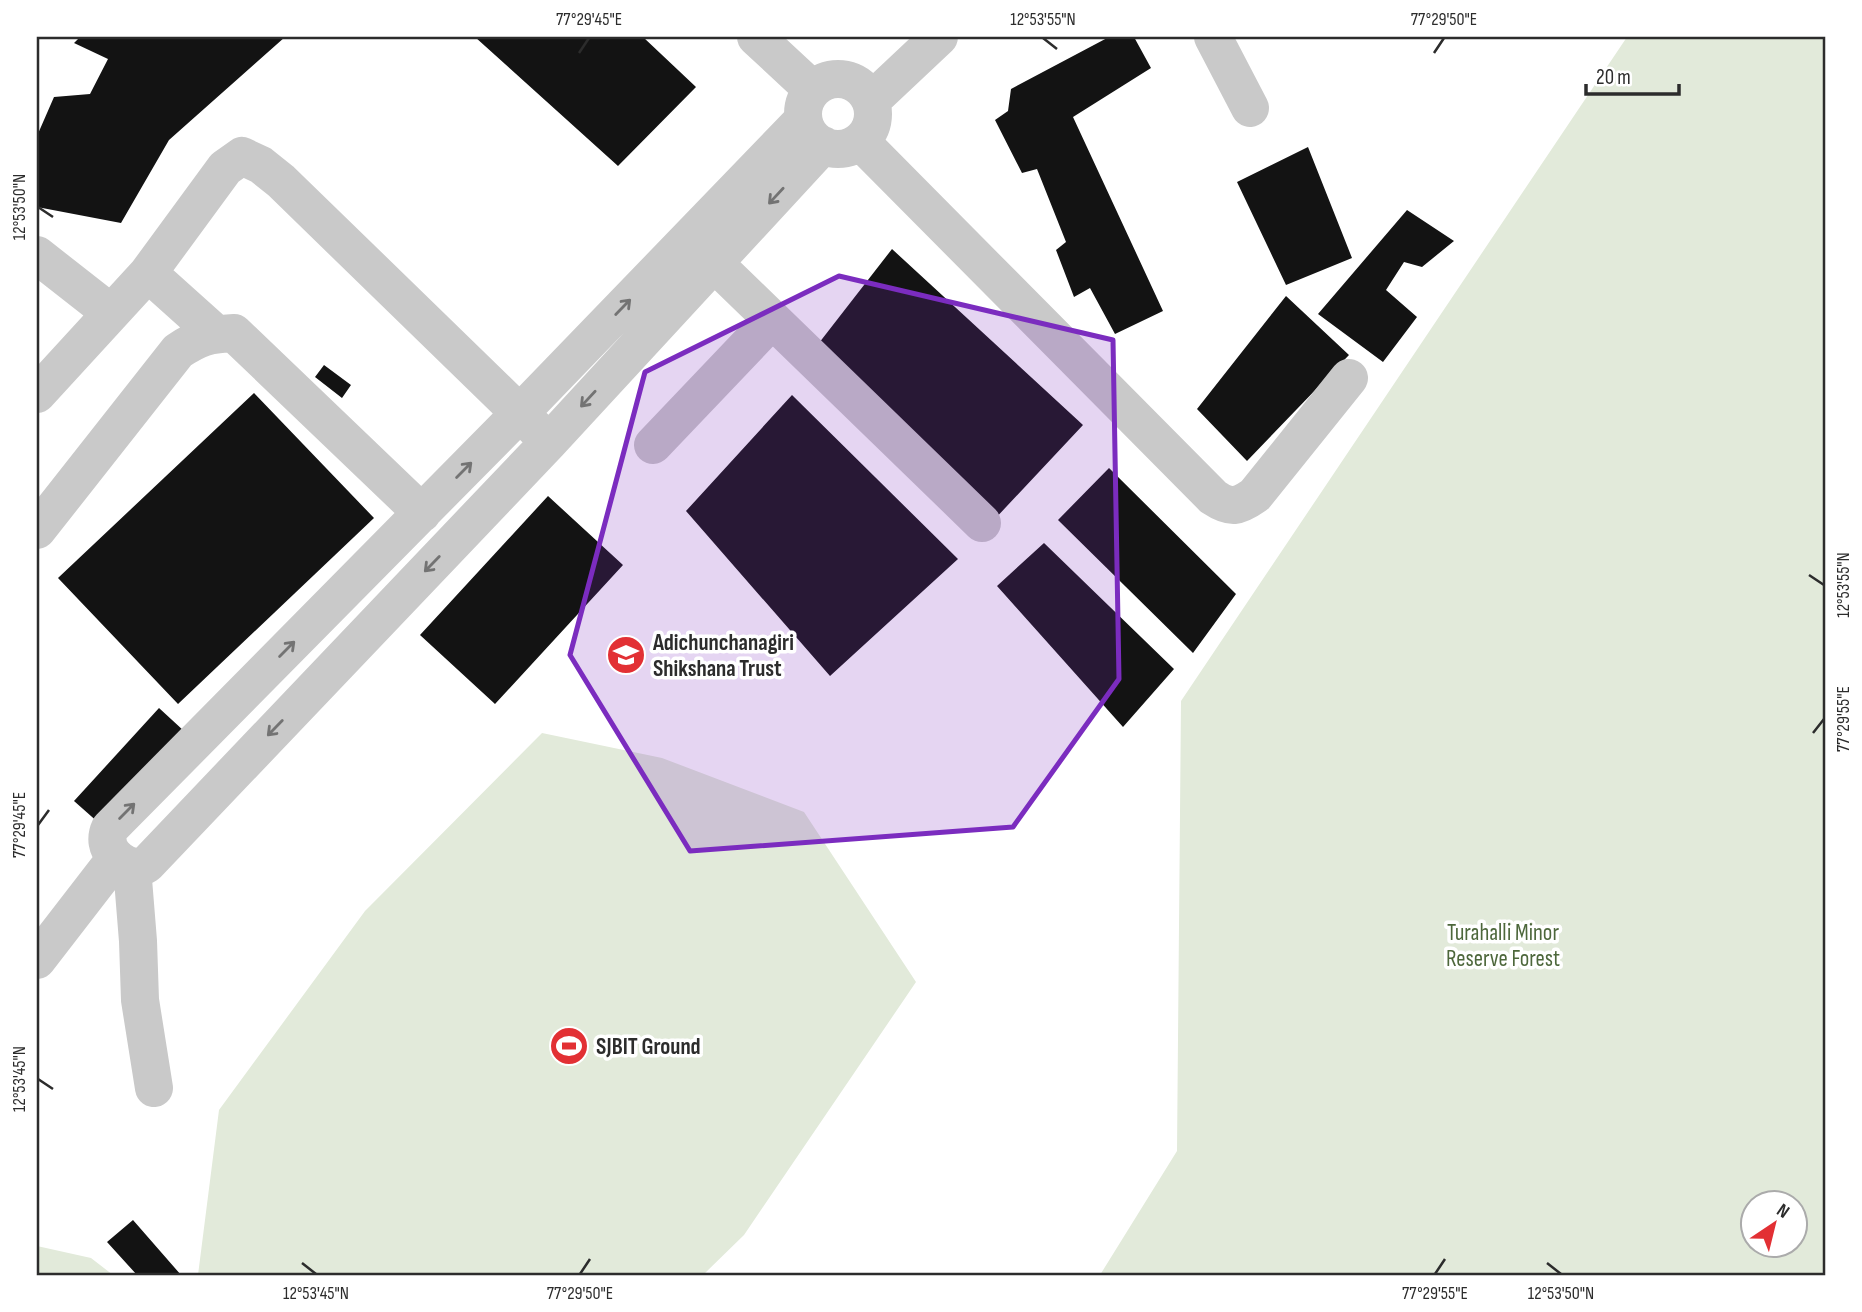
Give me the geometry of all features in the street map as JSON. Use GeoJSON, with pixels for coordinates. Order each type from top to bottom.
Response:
{"type":"FeatureCollection","features":[{"type":"Feature","properties":{"kind":"lane"},"geometry":{"type":"LineString","coordinates":[[123,863],[140,868],[147,864],[549,442],[714,263],[813,118],[821,82],[846,79],[864,92],[874,114],[872,124],[861,142],[842,149],[813,118],[756,37]]}},
{"type":"Feature","properties":{"kind":"lane"},"geometry":{"type":"LineString","coordinates":[[864,92],[906,37]]}},
{"type":"Feature","properties":{"kind":"lane"},"geometry":{"type":"LineString","coordinates":[[864,92],[939,37]]}},
{"type":"Feature","properties":{"kind":"lane"},"geometry":{"type":"LineString","coordinates":[[1213,37],[1250,108]]}},
{"type":"Feature","properties":{"kind":"lane"},"geometry":{"type":"LineString","coordinates":[[154,1088],[140,1000],[138,941],[123,863],[109,846],[107,835],[110,828],[813,118]]}},
{"type":"Feature","properties":{"kind":"lane"},"geometry":{"type":"LineString","coordinates":[[861,142],[1213,497],[1224,504],[1241,505],[1255,495],[1349,378]]}},
{"type":"Feature","properties":{"kind":"lane"},"geometry":{"type":"LineString","coordinates":[[37,394],[148,273],[225,168],[242,156],[261,165],[281,181],[549,442]]}},
{"type":"Feature","properties":{"kind":"lane"},"geometry":{"type":"LineString","coordinates":[[37,255],[111,313]]}},
{"type":"Feature","properties":{"kind":"lane"},"geometry":{"type":"LineString","coordinates":[[714,263],[982,523]]}},
{"type":"Feature","properties":{"kind":"lane"},"geometry":{"type":"LineString","coordinates":[[148,273],[216,334]]}},
{"type":"Feature","properties":{"kind":"lane"},"geometry":{"type":"LineString","coordinates":[[653,445],[772,320]]}},
{"type":"Feature","properties":{"kind":"lane"},"geometry":{"type":"LineString","coordinates":[[37,530],[178,351],[201,336],[234,333],[422,513]]}},
{"type":"Feature","properties":{"kind":"lane"},"geometry":{"type":"LineString","coordinates":[[37,960],[123,863]]}},
{"type":"Feature","properties":{"kind":"highlighted area"},"geometry":{"type":"Polygon","coordinates":[[[839,276],[1113,340],[1119,679],[1013,827],[690,851],[570,655],[645,372],[839,276]]]}},
{"type":"Feature","properties":{"kind":"green space","name":"Turahalli Minor Reserve Forest"},"geometry":{"type":"Polygon","coordinates":[[[1627,37],[1825,37],[1825,1275],[1100,1275],[1177,1151],[1181,701],[1627,37]]]}},
{"type":"Feature","properties":{"kind":"green space","name":"SJBIT Ground"},"geometry":{"type":"Polygon","coordinates":[[[542,733],[662,758],[804,812],[916,982],[744,1235],[703,1275],[198,1275],[219,1110],[365,911],[542,733]]]}},
{"type":"Feature","properties":{"kind":"green space"},"geometry":{"type":"Polygon","coordinates":[[[37,1246],[91,1258],[113,1275],[37,1275],[37,1246]]]}},
{"type":"Feature","properties":{"kind":"building"},"geometry":{"type":"Polygon","coordinates":[[[80,37],[285,37],[169,140],[121,223],[37,207],[37,136],[54,97],[90,94],[108,59],[74,43],[80,37]]]}},
{"type":"Feature","properties":{"kind":"building"},"geometry":{"type":"Polygon","coordinates":[[[475,37],[643,37],[696,87],[618,166],[475,37]]]}},
{"type":"Feature","properties":{"kind":"building"},"geometry":{"type":"Polygon","coordinates":[[[1109,37],[1134,37],[1151,68],[1073,117],[1163,311],[1115,334],[1090,288],[1074,297],[1056,250],[1066,242],[1037,169],[1022,173],[995,120],[1008,111],[1011,89],[1109,37]]]}},
{"type":"Feature","properties":{"kind":"building"},"geometry":{"type":"Polygon","coordinates":[[[1308,147],[1352,258],[1286,285],[1237,182],[1308,147]]]}},
{"type":"Feature","properties":{"kind":"building"},"geometry":{"type":"Polygon","coordinates":[[[1407,210],[1454,241],[1422,267],[1404,262],[1386,290],[1417,317],[1383,362],[1318,314],[1407,210]]]}},
{"type":"Feature","properties":{"kind":"building"},"geometry":{"type":"Polygon","coordinates":[[[892,249],[1083,425],[992,522],[819,343],[892,249]]]}},
{"type":"Feature","properties":{"kind":"building"},"geometry":{"type":"Polygon","coordinates":[[[1286,296],[1349,355],[1247,461],[1197,409],[1286,296]]]}},
{"type":"Feature","properties":{"kind":"building"},"geometry":{"type":"Polygon","coordinates":[[[324,365],[351,385],[342,398],[315,377],[324,365]]]}},
{"type":"Feature","properties":{"kind":"building"},"geometry":{"type":"Polygon","coordinates":[[[254,393],[374,518],[178,704],[58,578],[254,393]]]}},
{"type":"Feature","properties":{"kind":"building"},"geometry":{"type":"Polygon","coordinates":[[[792,395],[958,559],[830,676],[686,511],[792,395]]]}},
{"type":"Feature","properties":{"kind":"building"},"geometry":{"type":"Polygon","coordinates":[[[1109,468],[1236,594],[1193,653],[1058,520],[1109,468]]]}},
{"type":"Feature","properties":{"kind":"building"},"geometry":{"type":"Polygon","coordinates":[[[548,496],[623,565],[495,704],[420,635],[548,496]]]}},
{"type":"Feature","properties":{"kind":"building"},"geometry":{"type":"Polygon","coordinates":[[[1044,543],[1174,669],[1123,727],[997,586],[1044,543]]]}},
{"type":"Feature","properties":{"kind":"building"},"geometry":{"type":"Polygon","coordinates":[[[159,708],[184,731],[100,824],[74,801],[159,708]]]}},
{"type":"Feature","properties":{"kind":"building"},"geometry":{"type":"Polygon","coordinates":[[[133,1220],[181,1275],[137,1275],[107,1242],[133,1220]]]}},
{"type":"Feature","properties":{"kind":"place","name":"Adichunchanagiri Shikshana Trust"},"geometry":{"type":"Point","coordinates":[626,655]}},
{"type":"Feature","properties":{"kind":"place","name":"SJBIT Ground"},"geometry":{"type":"Point","coordinates":[569,1046]}}]}
